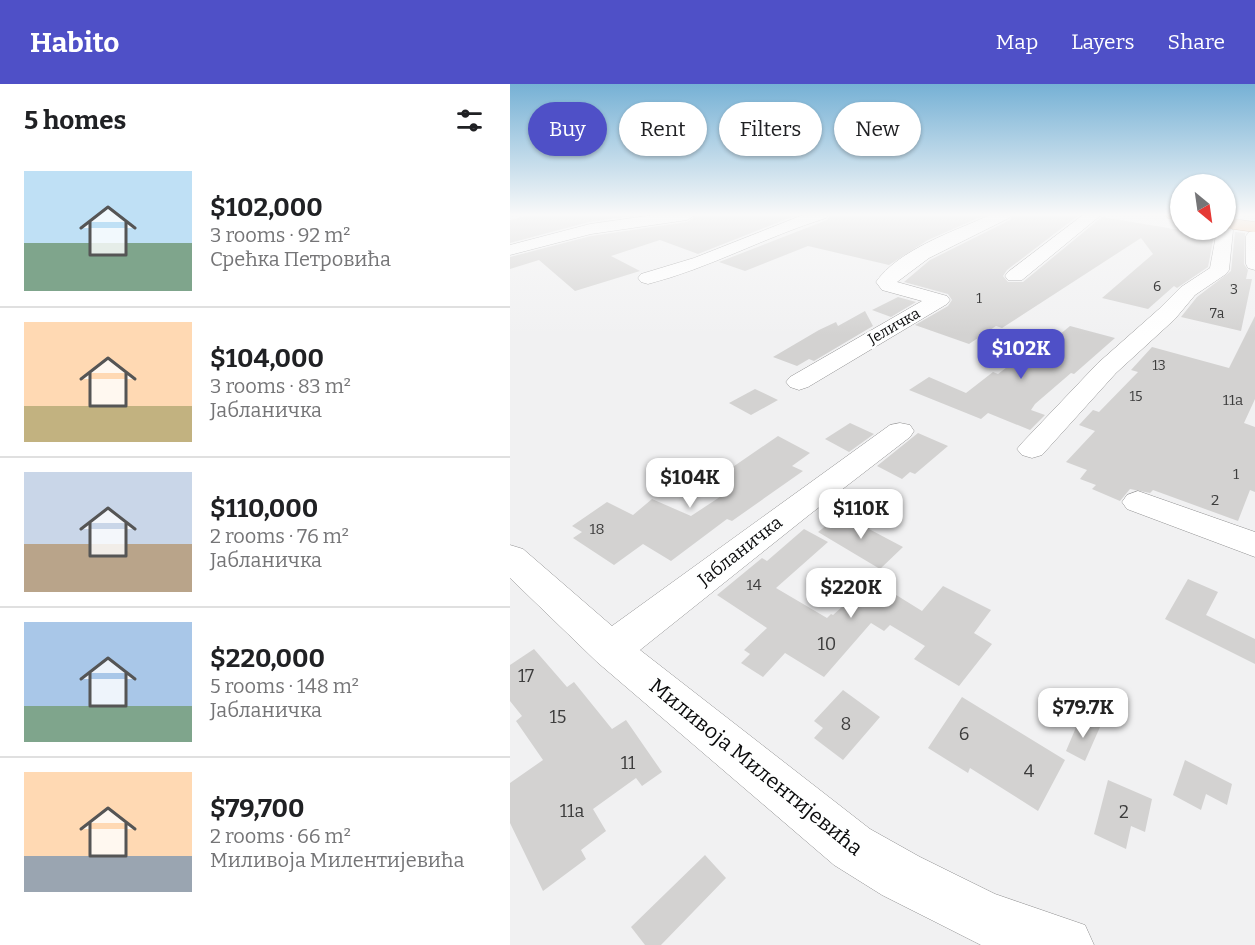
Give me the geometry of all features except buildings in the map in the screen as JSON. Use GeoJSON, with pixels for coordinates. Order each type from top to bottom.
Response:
{"type":"FeatureCollection","features":[{"type":"Feature","properties":{"kind":"street"},"geometry":{"type":"LineString","coordinates":[[648,278],[718,255]]}},
{"type":"Feature","properties":{"kind":"street","name":"Јеличка"},"geometry":{"type":"LineString","coordinates":[[799,382],[940,300],[889,286],[886,282],[892,274],[924,255]]}},
{"type":"Feature","properties":{"kind":"street"},"geometry":{"type":"LineString","coordinates":[[1016,276],[1042,255]]}},
{"type":"Feature","properties":{"kind":"street"},"geometry":{"type":"LineString","coordinates":[[1032,449],[1107,368],[1167,314],[1188,291],[1219,270],[1221,255]]}},
{"type":"Feature","properties":{"kind":"street","name":"Јабланичка"},"geometry":{"type":"LineString","coordinates":[[611,650],[900,431]]}},
{"type":"Feature","properties":{"kind":"street"},"geometry":{"type":"LineString","coordinates":[[1138,502],[1255,545]]}},
{"type":"Feature","properties":{"kind":"street","name":"Миливоја Милентијевића"},"geometry":{"type":"LineString","coordinates":[[510,558],[611,650],[852,847],[901,876],[986,919],[1065,945]]}}]}
